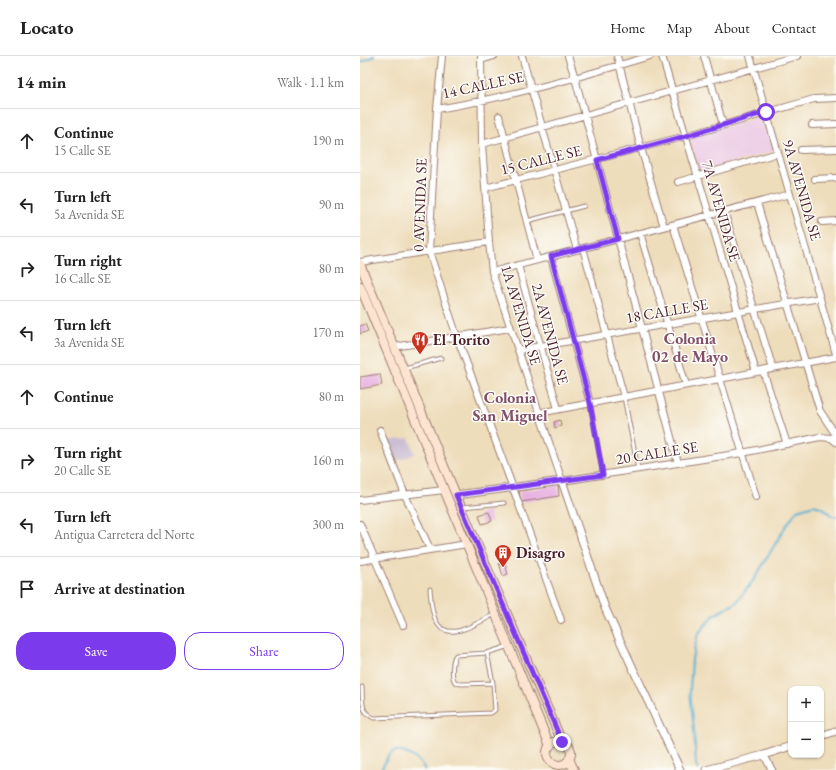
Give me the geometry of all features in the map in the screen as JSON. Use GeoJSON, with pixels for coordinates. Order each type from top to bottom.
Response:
{"type":"FeatureCollection","features":[{"type":"Feature","properties":{"kind":"main road"},"geometry":{"type":"LineString","coordinates":[[360,263],[456,495],[562,742]]}},
{"type":"Feature","properties":{"kind":"main road"},"geometry":{"type":"LineString","coordinates":[[361,289],[550,746]]}},
{"type":"Feature","properties":{"kind":"main road"},"geometry":{"type":"LineString","coordinates":[[556,742],[562,742],[566,743],[571,752],[569,759],[559,767],[549,759],[547,752],[550,746],[556,742]]}},
{"type":"Feature","properties":{"kind":"main road"},"geometry":{"type":"LineString","coordinates":[[569,759],[574,770]]}},
{"type":"Feature","properties":{"kind":"street","name":"0 AVENIDA SE"},"geometry":{"type":"LineString","coordinates":[[442,56],[437,108],[429,251],[457,338],[561,620]]}},
{"type":"Feature","properties":{"kind":"street"},"geometry":{"type":"LineString","coordinates":[[481,58],[494,56]]}},
{"type":"Feature","properties":{"kind":"street"},"geometry":{"type":"LineString","coordinates":[[522,56],[566,210],[607,335],[624,397]]}},
{"type":"Feature","properties":{"kind":"street"},"geometry":{"type":"LineString","coordinates":[[568,56],[678,463]]}},
{"type":"Feature","properties":{"kind":"street"},"geometry":{"type":"LineString","coordinates":[[617,56],[641,148],[664,227]]}},
{"type":"Feature","properties":{"kind":"street","name":"14 CALLE SE"},"geometry":{"type":"LineString","coordinates":[[437,108],[481,101],[575,78],[650,56]]}},
{"type":"Feature","properties":{"kind":"street","name":"7A AVENIDA SE"},"geometry":{"type":"LineString","coordinates":[[662,56],[756,372]]}},
{"type":"Feature","properties":{"kind":"street"},"geometry":{"type":"LineString","coordinates":[[704,56],[723,125]]}},
{"type":"Feature","properties":{"kind":"street","name":"9A AVENIDA SE"},"geometry":{"type":"LineString","coordinates":[[750,56],[836,356]]}},
{"type":"Feature","properties":{"kind":"street"},"geometry":{"type":"LineString","coordinates":[[482,144],[798,56]]}},
{"type":"Feature","properties":{"kind":"street","name":"1A AVENIDA SE"},"geometry":{"type":"LineString","coordinates":[[481,58],[482,144],[492,272],[562,481]]}},
{"type":"Feature","properties":{"kind":"street","name":"15 CALLE SE"},"geometry":{"type":"LineString","coordinates":[[485,188],[686,136],[814,99],[836,98]]}},
{"type":"Feature","properties":{"kind":"street"},"geometry":{"type":"LineString","coordinates":[[499,116],[537,260]]}},
{"type":"Feature","properties":{"kind":"street"},"geometry":{"type":"LineString","coordinates":[[812,125],[836,124]]}},
{"type":"Feature","properties":{"kind":"street"},"geometry":{"type":"LineString","coordinates":[[801,150],[836,149]]}},
{"type":"Feature","properties":{"kind":"street"},"geometry":{"type":"LineString","coordinates":[[678,182],[778,153]]}},
{"type":"Feature","properties":{"kind":"street"},"geometry":{"type":"LineString","coordinates":[[815,179],[836,178]]}},
{"type":"Feature","properties":{"kind":"street"},"geometry":{"type":"LineString","coordinates":[[492,272],[790,194]]}},
{"type":"Feature","properties":{"kind":"street"},"geometry":{"type":"LineString","coordinates":[[757,202],[807,363],[820,411],[834,432],[836,438]]}},
{"type":"Feature","properties":{"kind":"street"},"geometry":{"type":"LineString","coordinates":[[724,211],[773,369]]}},
{"type":"Feature","properties":{"kind":"street"},"geometry":{"type":"LineString","coordinates":[[822,222],[836,221]]}},
{"type":"Feature","properties":{"kind":"street"},"geometry":{"type":"LineString","coordinates":[[673,225],[756,497]]}},
{"type":"Feature","properties":{"kind":"street"},"geometry":{"type":"LineString","coordinates":[[640,233],[686,385]]}},
{"type":"Feature","properties":{"kind":"street"},"geometry":{"type":"LineString","coordinates":[[360,263],[489,242]]}},
{"type":"Feature","properties":{"kind":"street"},"geometry":{"type":"LineString","coordinates":[[551,256],[590,403]]}},
{"type":"Feature","properties":{"kind":"street","name":"2A AVENIDA SE"},"geometry":{"type":"LineString","coordinates":[[518,265],[558,409]]}},
{"type":"Feature","properties":{"kind":"street","name":"18 CALLE SE"},"geometry":{"type":"LineString","coordinates":[[518,350],[820,298]]}},
{"type":"Feature","properties":{"kind":"street"},"geometry":{"type":"LineString","coordinates":[[394,347],[457,338],[510,328]]}},
{"type":"Feature","properties":{"kind":"street"},"geometry":{"type":"LineString","coordinates":[[539,413],[807,363],[836,356]]}},
{"type":"Feature","properties":{"kind":"street"},"geometry":{"type":"LineString","coordinates":[[763,371],[787,444]]}},
{"type":"Feature","properties":{"kind":"street"},"geometry":{"type":"LineString","coordinates":[[380,430],[405,495],[430,549]]}},
{"type":"Feature","properties":{"kind":"street","name":"20 CALLE SE"},"geometry":{"type":"LineString","coordinates":[[456,495],[603,475],[742,453],[820,437],[831,438],[836,442]]}},
{"type":"Feature","properties":{"kind":"street"},"geometry":{"type":"LineString","coordinates":[[562,481],[604,608],[680,770]]}},
{"type":"Feature","properties":{"kind":"street"},"geometry":{"type":"LineString","coordinates":[[360,500],[444,490]]}},
{"type":"Feature","properties":{"kind":"street"},"geometry":{"type":"LineString","coordinates":[[360,524],[403,625]]}},
{"type":"Feature","properties":{"kind":"street"},"geometry":{"type":"LineString","coordinates":[[360,561],[467,544]]}},
{"type":"Feature","properties":{"kind":"street"},"geometry":{"type":"LineString","coordinates":[[824,735],[836,731]]}},
{"type":"Feature","properties":{"kind":"street"},"geometry":{"type":"LineString","coordinates":[[709,770],[788,747]]}},
{"type":"Feature","properties":{"kind":"street"},"geometry":{"type":"LineString","coordinates":[[764,755],[772,770]]}},
{"type":"Feature","properties":{"kind":"lane"},"geometry":{"type":"LineString","coordinates":[[527,221],[584,206]]}},
{"type":"Feature","properties":{"kind":"lane"},"geometry":{"type":"LineString","coordinates":[[403,368],[441,358]]}},
{"type":"Feature","properties":{"kind":"lane"},"geometry":{"type":"LineString","coordinates":[[624,397],[638,469]]}},
{"type":"Feature","properties":{"kind":"lane"},"geometry":{"type":"LineString","coordinates":[[590,403],[603,475]]}},
{"type":"Feature","properties":{"kind":"lane"},"geometry":{"type":"LineString","coordinates":[[462,508],[504,503]]}},
{"type":"Feature","properties":{"kind":"lane"},"geometry":{"type":"LineString","coordinates":[[430,589],[436,622],[441,628],[450,632],[458,632],[496,614]]}},
{"type":"Feature","properties":{"kind":"lane"},"geometry":{"type":"LineString","coordinates":[[493,683],[457,684],[454,681],[452,661],[456,655],[487,653],[509,646]]}},
{"type":"Feature","properties":{"kind":"lane"},"geometry":{"type":"LineString","coordinates":[[362,687],[363,710],[366,715],[374,718],[491,713],[495,710],[493,683],[487,653]]}},
{"type":"Feature","properties":{"kind":"shaded area"},"geometry":{"type":"Polygon","coordinates":[[[765,115],[775,151],[699,172],[689,137],[765,115]]]}},
{"type":"Feature","properties":{"kind":"shaded area"},"geometry":{"type":"Polygon","coordinates":[[[409,438],[415,454],[394,462],[386,441],[409,438]]]}},
{"type":"Feature","properties":{"kind":"building"},"geometry":{"type":"Polygon","coordinates":[[[365,324],[368,331],[360,334],[360,326],[365,324]]]}},
{"type":"Feature","properties":{"kind":"building"},"geometry":{"type":"Polygon","coordinates":[[[380,374],[382,385],[360,389],[360,377],[380,374]]]}},
{"type":"Feature","properties":{"kind":"building"},"geometry":{"type":"Polygon","coordinates":[[[560,420],[561,426],[555,428],[554,422],[560,420]]]}},
{"type":"Feature","properties":{"kind":"building"},"geometry":{"type":"Polygon","coordinates":[[[558,485],[559,496],[521,502],[519,491],[558,485]]]}},
{"type":"Feature","properties":{"kind":"building"},"geometry":{"type":"Polygon","coordinates":[[[489,512],[492,521],[482,524],[479,515],[489,512]]]}},
{"type":"Feature","properties":{"kind":"building","name":"Disagro"},"geometry":{"type":"Polygon","coordinates":[[[504,561],[508,574],[503,576],[499,563],[504,561]]]}},
{"type":"Feature","properties":{"kind":"waterway"},"geometry":{"type":"LineString","coordinates":[[360,63],[374,56]]}},
{"type":"Feature","properties":{"kind":"waterway"},"geometry":{"type":"LineString","coordinates":[[698,770],[696,765],[690,692],[692,659],[698,634],[714,615],[736,603],[755,578],[797,510],[814,505],[823,508],[832,516],[836,516]]}},
{"type":"Feature","properties":{"kind":"waterway"},"geometry":{"type":"LineString","coordinates":[[381,770],[388,756],[394,751],[403,752],[412,756],[420,762],[425,770]]}},
{"type":"Feature","properties":{"kind":"place","name":"El Torito"},"geometry":{"type":"Point","coordinates":[420,355]}},
{"type":"Feature","properties":{"kind":"place","name":"Disagro"},"geometry":{"type":"Point","coordinates":[503,568]}},
{"type":"Feature","properties":{"kind":"district","name":"Colonia 02 de Mayo"},"geometry":{"type":"Point","coordinates":[690,347]}},
{"type":"Feature","properties":{"kind":"district","name":"Colonia San Miguel"},"geometry":{"type":"Point","coordinates":[510,406]}},
{"type":"Feature","properties":{"kind":"route"},"geometry":{"type":"LineString","coordinates":[[562,742],[456,495],[603,475],[590,403],[551,256],[618,239],[597,160],[686,136],[766,112]]}}]}
